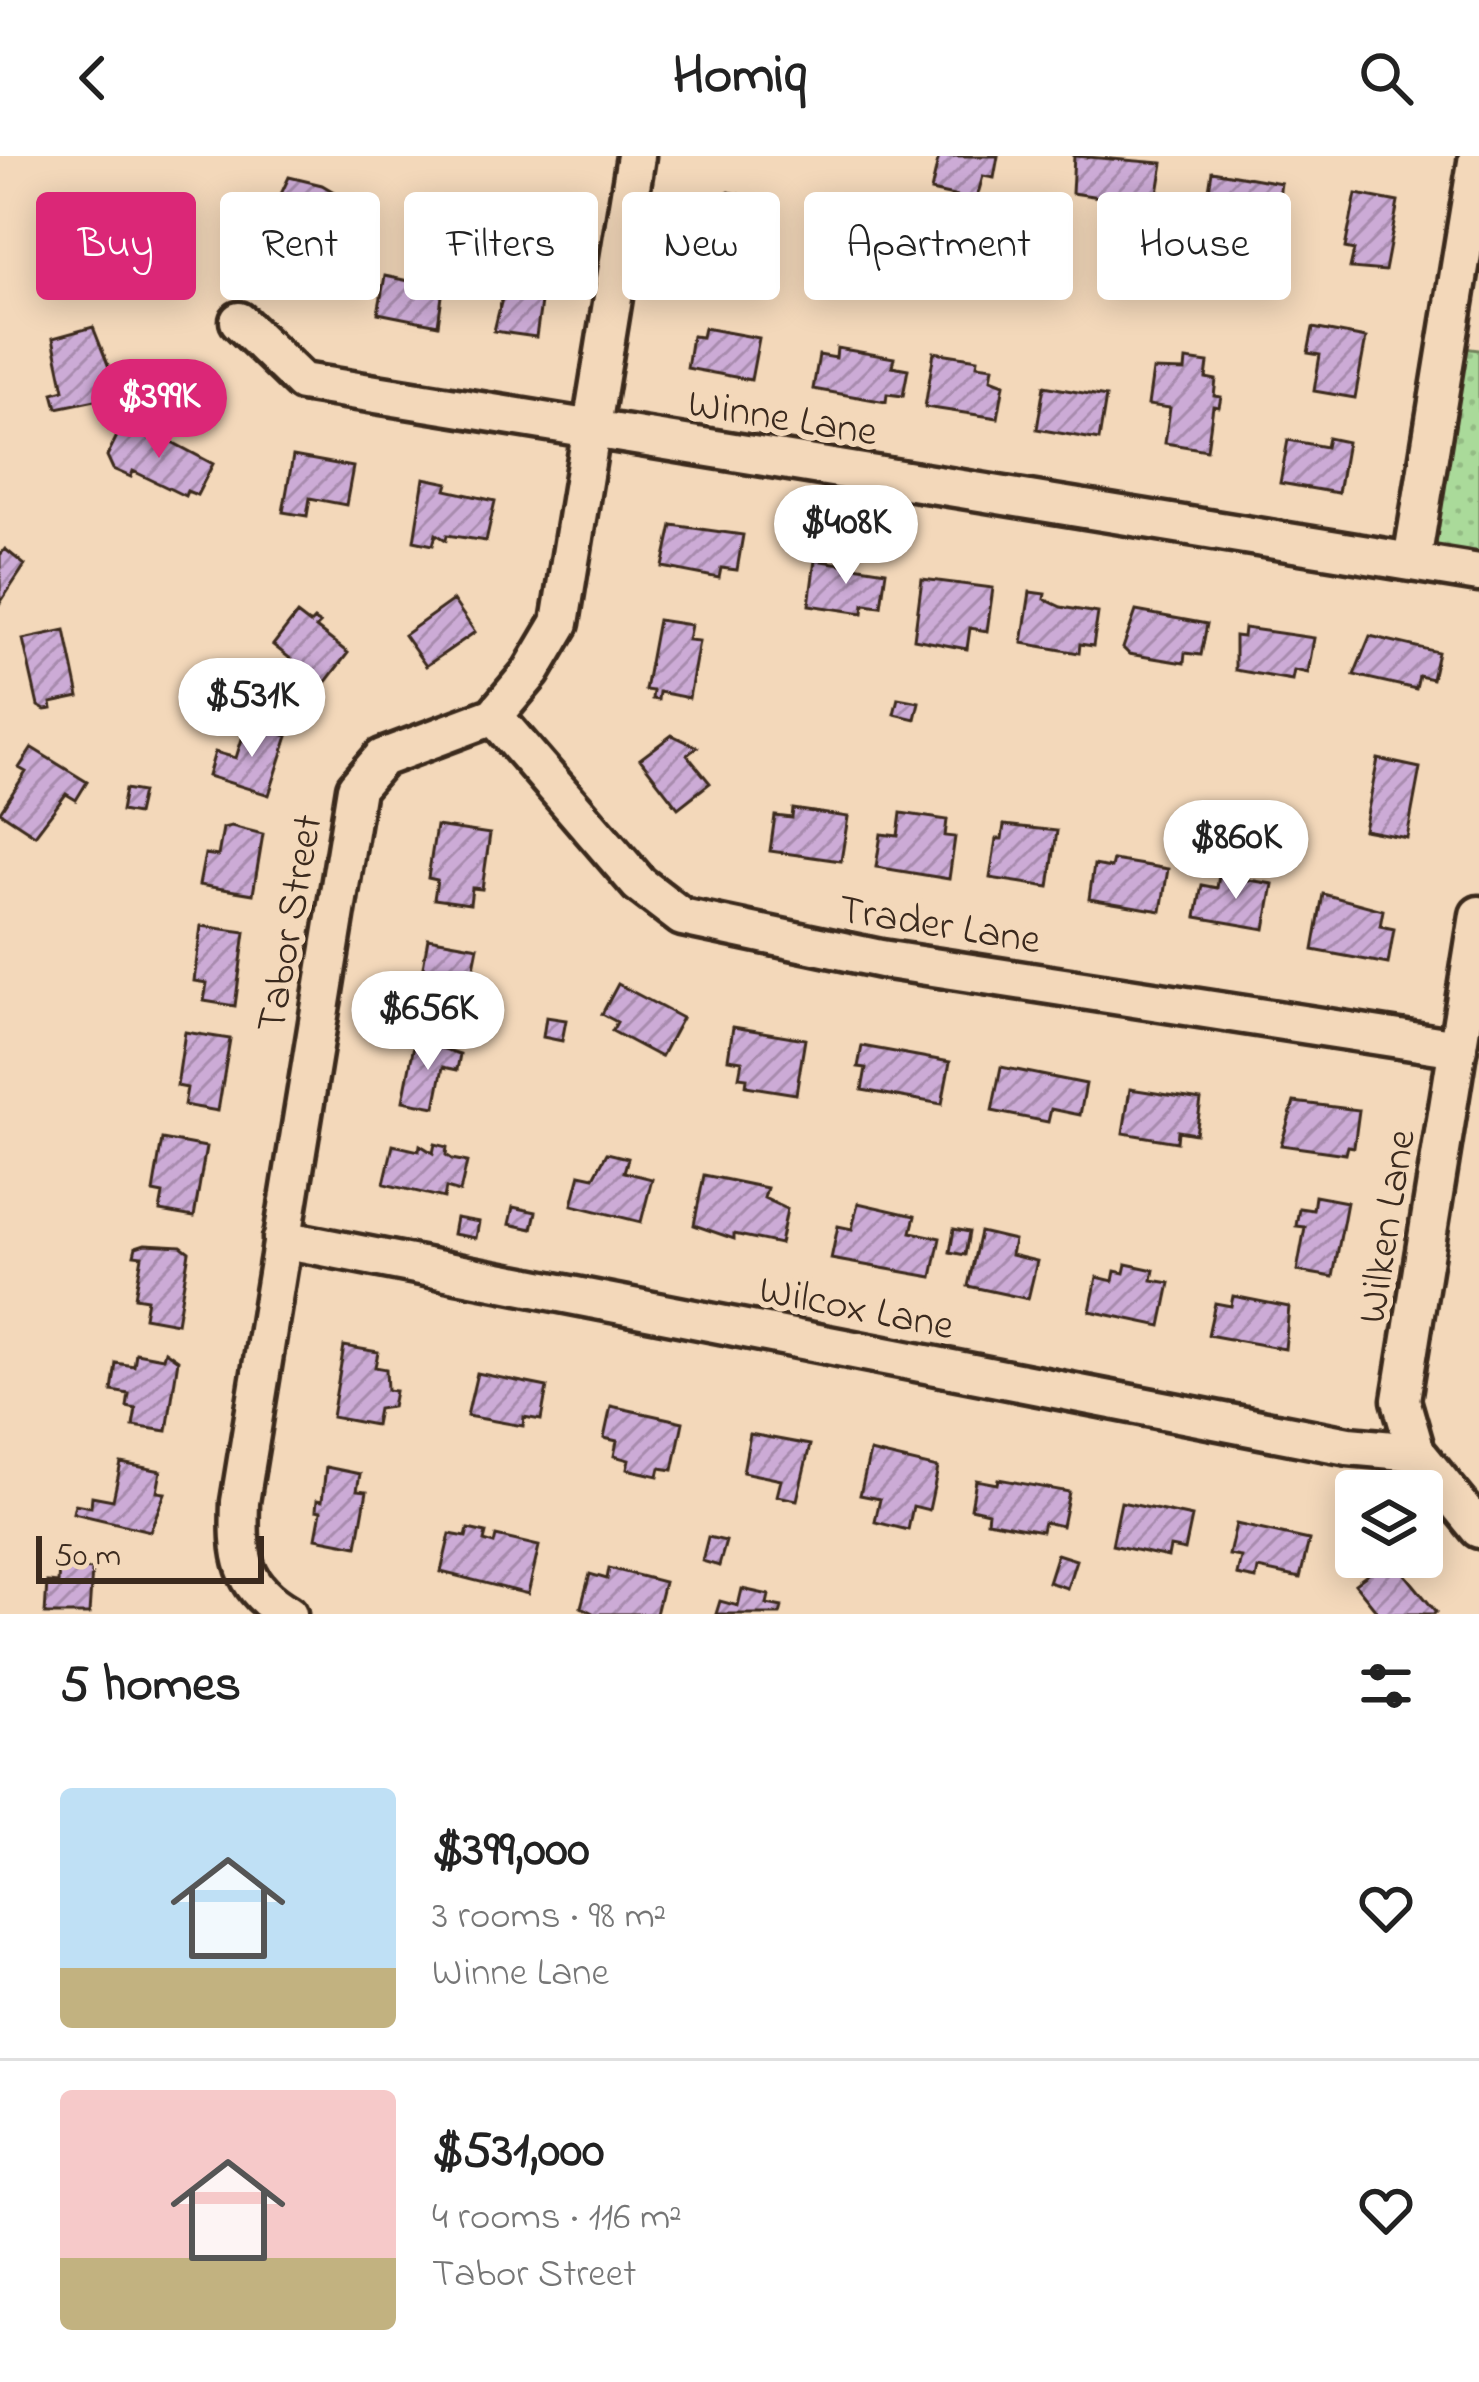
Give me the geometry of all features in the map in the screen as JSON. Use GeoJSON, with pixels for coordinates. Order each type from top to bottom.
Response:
{"type":"FeatureCollection","features":[{"type":"Feature","properties":{"kind":"street","name":"Tabor Street"},"geometry":{"type":"LineString","coordinates":[[272,1605],[238,1546],[240,1502],[356,788],[382,758],[494,716],[531,672],[560,623],[636,156]]}},
{"type":"Feature","properties":{"kind":"street"},"geometry":{"type":"LineString","coordinates":[[1412,561],[1478,156]]}},
{"type":"Feature","properties":{"kind":"street","name":"Winne Lane"},"geometry":{"type":"LineString","coordinates":[[239,321],[302,382],[1479,573]]}},
{"type":"Feature","properties":{"kind":"street","name":"Trader Lane"},"geometry":{"type":"LineString","coordinates":[[494,716],[639,884],[682,917],[881,959],[1458,1048]]}},
{"type":"Feature","properties":{"kind":"street","name":"Wilken Lane"},"geometry":{"type":"LineString","coordinates":[[1479,915],[1401,1400],[1416,1452],[1479,1529]]}},
{"type":"Feature","properties":{"kind":"street","name":"Wilcox Lane"},"geometry":{"type":"LineString","coordinates":[[281,1239],[1348,1446],[1416,1452]]}},
{"type":"Feature","properties":{"kind":"green space"},"geometry":{"type":"Polygon","coordinates":[[[1464,348],[1479,350],[1479,565],[1437,548],[1434,531],[1464,348]]]}},
{"type":"Feature","properties":{"kind":"building"},"geometry":{"type":"Polygon","coordinates":[[[939,156],[998,156],[994,178],[983,176],[979,192],[931,191],[939,156]]]}},
{"type":"Feature","properties":{"kind":"building"},"geometry":{"type":"Polygon","coordinates":[[[1074,156],[1163,163],[1158,192],[1097,192],[1097,197],[1072,192],[1074,156]]]}},
{"type":"Feature","properties":{"kind":"building"},"geometry":{"type":"Polygon","coordinates":[[[1212,171],[1281,183],[1280,192],[1209,192],[1212,171]]]}},
{"type":"Feature","properties":{"kind":"building"},"geometry":{"type":"Polygon","coordinates":[[[289,177],[334,192],[282,192],[289,177]]]}},
{"type":"Feature","properties":{"kind":"building"},"geometry":{"type":"Polygon","coordinates":[[[1356,194],[1398,202],[1385,271],[1350,268],[1354,250],[1345,248],[1356,194]]]}},
{"type":"Feature","properties":{"kind":"building"},"geometry":{"type":"Polygon","coordinates":[[[385,276],[404,280],[404,300],[441,300],[438,325],[378,313],[385,276]]]}},
{"type":"Feature","properties":{"kind":"building"},"geometry":{"type":"Polygon","coordinates":[[[502,300],[541,300],[536,337],[494,331],[502,300]]]}},
{"type":"Feature","properties":{"kind":"building"},"geometry":{"type":"Polygon","coordinates":[[[93,327],[120,395],[57,408],[53,393],[64,390],[53,338],[93,327]]]}},
{"type":"Feature","properties":{"kind":"building"},"geometry":{"type":"Polygon","coordinates":[[[704,328],[759,338],[751,380],[687,368],[692,336],[702,337],[704,328]]]}},
{"type":"Feature","properties":{"kind":"building"},"geometry":{"type":"Polygon","coordinates":[[[1313,328],[1366,338],[1355,398],[1314,391],[1320,355],[1308,353],[1313,328]]]}},
{"type":"Feature","properties":{"kind":"building"},"geometry":{"type":"Polygon","coordinates":[[[837,348],[894,358],[892,366],[908,369],[903,396],[887,394],[886,402],[813,389],[819,355],[836,358],[837,348]]]}},
{"type":"Feature","properties":{"kind":"building"},"geometry":{"type":"Polygon","coordinates":[[[934,352],[978,359],[977,365],[993,367],[991,379],[1004,384],[998,418],[925,407],[934,352]]]}},
{"type":"Feature","properties":{"kind":"building"},"geometry":{"type":"Polygon","coordinates":[[[1186,360],[1208,363],[1206,378],[1216,380],[1214,396],[1221,397],[1219,407],[1213,406],[1207,450],[1165,443],[1170,408],[1148,405],[1153,370],[1185,371],[1186,360]]]}},
{"type":"Feature","properties":{"kind":"building"},"geometry":{"type":"Polygon","coordinates":[[[1044,386],[1106,397],[1099,440],[1037,429],[1044,386]]]}},
{"type":"Feature","properties":{"kind":"building"},"geometry":{"type":"Polygon","coordinates":[[[122,426],[149,438],[153,432],[213,464],[197,495],[187,491],[185,496],[133,471],[131,477],[113,469],[107,456],[122,426]]]}},
{"type":"Feature","properties":{"kind":"building"},"geometry":{"type":"Polygon","coordinates":[[[1328,438],[1347,442],[1338,493],[1280,483],[1288,440],[1326,447],[1328,438]]]}},
{"type":"Feature","properties":{"kind":"building"},"geometry":{"type":"Polygon","coordinates":[[[293,456],[353,467],[346,505],[310,498],[307,516],[283,512],[293,456]]]}},
{"type":"Feature","properties":{"kind":"building"},"geometry":{"type":"Polygon","coordinates":[[[424,478],[448,483],[446,490],[495,501],[486,541],[447,535],[446,540],[436,534],[433,545],[414,541],[424,478]]]}},
{"type":"Feature","properties":{"kind":"building"},"geometry":{"type":"Polygon","coordinates":[[[672,525],[743,535],[737,570],[721,568],[719,578],[663,567],[672,525]]]}},
{"type":"Feature","properties":{"kind":"building"},"geometry":{"type":"Polygon","coordinates":[[[5,549],[25,565],[0,603],[0,555],[5,549]]]}},
{"type":"Feature","properties":{"kind":"building"},"geometry":{"type":"Polygon","coordinates":[[[815,560],[886,571],[881,606],[864,604],[863,613],[809,605],[815,560]]]}},
{"type":"Feature","properties":{"kind":"building"},"geometry":{"type":"Polygon","coordinates":[[[922,579],[993,588],[987,631],[970,628],[967,649],[914,639],[922,579]]]}},
{"type":"Feature","properties":{"kind":"building"},"geometry":{"type":"Polygon","coordinates":[[[1030,592],[1045,594],[1044,599],[1061,607],[1098,613],[1093,646],[1080,644],[1079,653],[1022,643],[1030,592]]]}},
{"type":"Feature","properties":{"kind":"building"},"geometry":{"type":"Polygon","coordinates":[[[453,600],[475,632],[426,666],[404,635],[453,600]]]}},
{"type":"Feature","properties":{"kind":"building"},"geometry":{"type":"Polygon","coordinates":[[[1136,611],[1207,624],[1201,655],[1185,653],[1184,663],[1129,654],[1123,648],[1136,611]]]}},
{"type":"Feature","properties":{"kind":"building"},"geometry":{"type":"Polygon","coordinates":[[[297,614],[310,624],[314,620],[320,624],[316,628],[348,653],[312,700],[280,676],[292,660],[273,645],[297,614]]]}},
{"type":"Feature","properties":{"kind":"building"},"geometry":{"type":"Polygon","coordinates":[[[658,620],[691,625],[688,640],[699,641],[689,698],[659,692],[658,700],[652,699],[653,691],[645,690],[658,620]]]}},
{"type":"Feature","properties":{"kind":"building"},"geometry":{"type":"Polygon","coordinates":[[[1244,628],[1314,638],[1308,673],[1294,670],[1292,680],[1235,670],[1235,636],[1243,637],[1244,628]]]}},
{"type":"Feature","properties":{"kind":"building"},"geometry":{"type":"Polygon","coordinates":[[[65,630],[79,697],[51,703],[52,709],[45,710],[38,706],[23,639],[65,630]]]}},
{"type":"Feature","properties":{"kind":"building"},"geometry":{"type":"Polygon","coordinates":[[[1370,636],[1438,652],[1432,679],[1419,676],[1416,689],[1354,675],[1370,636]]]}},
{"type":"Feature","properties":{"kind":"building"},"geometry":{"type":"Polygon","coordinates":[[[898,698],[919,702],[915,719],[894,714],[898,698]]]}},
{"type":"Feature","properties":{"kind":"building"},"geometry":{"type":"Polygon","coordinates":[[[247,723],[288,736],[269,795],[208,776],[215,752],[236,758],[247,723]]]}},
{"type":"Feature","properties":{"kind":"building"},"geometry":{"type":"Polygon","coordinates":[[[672,735],[697,747],[687,755],[710,783],[678,808],[640,759],[672,735]]]}},
{"type":"Feature","properties":{"kind":"building"},"geometry":{"type":"Polygon","coordinates":[[[32,748],[87,782],[76,800],[66,794],[35,835],[0,812],[26,772],[19,768],[32,748]]]}},
{"type":"Feature","properties":{"kind":"building"},"geometry":{"type":"Polygon","coordinates":[[[1378,759],[1420,768],[1407,838],[1364,830],[1378,759]]]}},
{"type":"Feature","properties":{"kind":"building"},"geometry":{"type":"Polygon","coordinates":[[[125,789],[142,792],[137,814],[121,811],[125,789]]]}},
{"type":"Feature","properties":{"kind":"building"},"geometry":{"type":"Polygon","coordinates":[[[793,809],[848,817],[841,861],[770,851],[775,816],[792,818],[793,809]]]}},
{"type":"Feature","properties":{"kind":"building"},"geometry":{"type":"Polygon","coordinates":[[[901,813],[947,820],[945,836],[955,837],[949,879],[876,867],[881,834],[898,836],[901,813]]]}},
{"type":"Feature","properties":{"kind":"building"},"geometry":{"type":"Polygon","coordinates":[[[1004,825],[1057,831],[1049,887],[990,878],[996,839],[1002,839],[1004,825]]]}},
{"type":"Feature","properties":{"kind":"building"},"geometry":{"type":"Polygon","coordinates":[[[436,826],[490,834],[482,889],[472,888],[470,904],[434,899],[437,880],[428,878],[436,826]]]}},
{"type":"Feature","properties":{"kind":"building"},"geometry":{"type":"Polygon","coordinates":[[[223,828],[263,834],[253,894],[199,885],[205,854],[218,856],[223,828]]]}},
{"type":"Feature","properties":{"kind":"building"},"geometry":{"type":"Polygon","coordinates":[[[1113,860],[1168,869],[1161,911],[1089,899],[1094,865],[1111,868],[1113,860]]]}},
{"type":"Feature","properties":{"kind":"building"},"geometry":{"type":"Polygon","coordinates":[[[1219,875],[1273,884],[1265,929],[1196,917],[1202,885],[1217,888],[1219,875]]]}},
{"type":"Feature","properties":{"kind":"building"},"geometry":{"type":"Polygon","coordinates":[[[1323,894],[1383,910],[1380,926],[1394,929],[1388,964],[1313,950],[1323,894]]]}},
{"type":"Feature","properties":{"kind":"building"},"geometry":{"type":"Polygon","coordinates":[[[201,926],[245,932],[235,1006],[204,1001],[207,983],[194,981],[201,926]]]}},
{"type":"Feature","properties":{"kind":"building"},"geometry":{"type":"Polygon","coordinates":[[[428,938],[478,947],[470,987],[454,984],[451,1003],[418,996],[428,938]]]}},
{"type":"Feature","properties":{"kind":"building"},"geometry":{"type":"Polygon","coordinates":[[[618,984],[682,1018],[661,1057],[612,1031],[617,1022],[602,1014],[618,984]]]}},
{"type":"Feature","properties":{"kind":"building"},"geometry":{"type":"Polygon","coordinates":[[[546,1017],[566,1020],[562,1041],[543,1037],[546,1017]]]}},
{"type":"Feature","properties":{"kind":"building"},"geometry":{"type":"Polygon","coordinates":[[[733,1027],[805,1039],[796,1094],[746,1086],[747,1078],[739,1077],[742,1061],[728,1059],[733,1027]]]}},
{"type":"Feature","properties":{"kind":"building"},"geometry":{"type":"Polygon","coordinates":[[[185,1032],[230,1039],[218,1111],[184,1105],[187,1088],[177,1086],[185,1032]]]}},
{"type":"Feature","properties":{"kind":"building"},"geometry":{"type":"Polygon","coordinates":[[[415,1040],[460,1054],[457,1070],[443,1067],[435,1107],[403,1101],[415,1040]]]}},
{"type":"Feature","properties":{"kind":"building"},"geometry":{"type":"Polygon","coordinates":[[[862,1046],[950,1062],[942,1104],[862,1090],[866,1068],[858,1067],[862,1046]]]}},
{"type":"Feature","properties":{"kind":"building"},"geometry":{"type":"Polygon","coordinates":[[[1001,1067],[1086,1084],[1080,1115],[1051,1109],[1048,1122],[992,1111],[1001,1067]]]}},
{"type":"Feature","properties":{"kind":"building"},"geometry":{"type":"Polygon","coordinates":[[[1130,1089],[1201,1100],[1196,1134],[1178,1131],[1177,1142],[1123,1133],[1130,1089]]]}},
{"type":"Feature","properties":{"kind":"building"},"geometry":{"type":"Polygon","coordinates":[[[1294,1102],[1359,1110],[1354,1147],[1348,1146],[1346,1154],[1281,1145],[1294,1102]]]}},
{"type":"Feature","properties":{"kind":"building"},"geometry":{"type":"Polygon","coordinates":[[[162,1139],[206,1147],[194,1217],[160,1211],[163,1194],[153,1192],[162,1139]]]}},
{"type":"Feature","properties":{"kind":"building"},"geometry":{"type":"Polygon","coordinates":[[[435,1144],[447,1147],[446,1155],[452,1159],[467,1162],[460,1192],[446,1188],[444,1198],[384,1184],[393,1145],[419,1151],[420,1145],[433,1153],[435,1144]]]}},
{"type":"Feature","properties":{"kind":"building"},"geometry":{"type":"Polygon","coordinates":[[[607,1153],[628,1158],[624,1172],[652,1179],[641,1222],[572,1205],[580,1174],[594,1177],[607,1153]]]}},
{"type":"Feature","properties":{"kind":"building"},"geometry":{"type":"Polygon","coordinates":[[[704,1175],[767,1188],[764,1198],[787,1209],[780,1244],[734,1234],[734,1239],[694,1225],[704,1175]]]}},
{"type":"Feature","properties":{"kind":"building"},"geometry":{"type":"Polygon","coordinates":[[[1315,1196],[1347,1202],[1333,1277],[1297,1271],[1305,1227],[1296,1226],[1299,1208],[1313,1210],[1315,1196]]]}},
{"type":"Feature","properties":{"kind":"building"},"geometry":{"type":"Polygon","coordinates":[[[858,1203],[915,1216],[911,1232],[940,1238],[932,1277],[831,1259],[838,1226],[852,1229],[858,1203]]]}},
{"type":"Feature","properties":{"kind":"building"},"geometry":{"type":"Polygon","coordinates":[[[513,1207],[536,1212],[532,1229],[509,1224],[513,1207]]]}},
{"type":"Feature","properties":{"kind":"building"},"geometry":{"type":"Polygon","coordinates":[[[456,1218],[479,1222],[476,1238],[453,1234],[456,1218]]]}},
{"type":"Feature","properties":{"kind":"building"},"geometry":{"type":"Polygon","coordinates":[[[954,1229],[969,1232],[965,1255],[950,1252],[954,1229]]]}},
{"type":"Feature","properties":{"kind":"building"},"geometry":{"type":"Polygon","coordinates":[[[980,1232],[1014,1240],[1011,1255],[1037,1261],[1028,1299],[968,1286],[980,1232]]]}},
{"type":"Feature","properties":{"kind":"building"},"geometry":{"type":"Polygon","coordinates":[[[181,1246],[189,1252],[177,1323],[144,1317],[147,1299],[135,1297],[142,1256],[134,1255],[136,1247],[181,1246]]]}},
{"type":"Feature","properties":{"kind":"building"},"geometry":{"type":"Polygon","coordinates":[[[1126,1264],[1154,1270],[1152,1280],[1170,1283],[1161,1326],[1090,1311],[1097,1277],[1113,1281],[1115,1271],[1124,1273],[1126,1264]]]}},
{"type":"Feature","properties":{"kind":"building"},"geometry":{"type":"Polygon","coordinates":[[[1233,1296],[1289,1307],[1285,1349],[1208,1335],[1215,1303],[1231,1306],[1233,1296]]]}},
{"type":"Feature","properties":{"kind":"building"},"geometry":{"type":"Polygon","coordinates":[[[344,1346],[378,1352],[375,1367],[386,1369],[387,1390],[395,1391],[392,1407],[378,1409],[375,1425],[332,1417],[344,1346]]]}},
{"type":"Feature","properties":{"kind":"building"},"geometry":{"type":"Polygon","coordinates":[[[165,1351],[178,1360],[167,1431],[133,1426],[136,1409],[127,1407],[129,1394],[112,1391],[116,1363],[134,1366],[136,1353],[163,1358],[165,1351]]]}},
{"type":"Feature","properties":{"kind":"building"},"geometry":{"type":"Polygon","coordinates":[[[477,1373],[547,1387],[541,1420],[524,1417],[523,1426],[467,1416],[477,1373]]]}},
{"type":"Feature","properties":{"kind":"building"},"geometry":{"type":"Polygon","coordinates":[[[611,1406],[683,1422],[673,1470],[660,1468],[658,1476],[627,1469],[629,1460],[614,1456],[617,1441],[604,1438],[611,1406]]]}},
{"type":"Feature","properties":{"kind":"building"},"geometry":{"type":"Polygon","coordinates":[[[750,1434],[810,1445],[797,1500],[777,1496],[781,1480],[743,1472],[750,1434]]]}},
{"type":"Feature","properties":{"kind":"building"},"geometry":{"type":"Polygon","coordinates":[[[870,1452],[938,1468],[929,1510],[913,1506],[908,1530],[875,1522],[880,1499],[860,1495],[870,1452]]]}},
{"type":"Feature","properties":{"kind":"building"},"geometry":{"type":"Polygon","coordinates":[[[121,1463],[161,1471],[157,1492],[165,1493],[150,1531],[73,1513],[75,1504],[91,1507],[92,1496],[113,1500],[121,1463]]]}},
{"type":"Feature","properties":{"kind":"building"},"geometry":{"type":"Polygon","coordinates":[[[326,1467],[360,1474],[357,1490],[367,1491],[357,1546],[316,1538],[321,1511],[316,1510],[317,1500],[322,1501],[326,1467]]]}},
{"type":"Feature","properties":{"kind":"building"},"geometry":{"type":"Polygon","coordinates":[[[998,1479],[1069,1492],[1062,1526],[1044,1522],[1042,1531],[987,1521],[988,1512],[971,1508],[976,1480],[997,1484],[998,1479]]]}},
{"type":"Feature","properties":{"kind":"building"},"geometry":{"type":"Polygon","coordinates":[[[1121,1502],[1192,1517],[1185,1550],[1170,1547],[1168,1557],[1112,1545],[1121,1502]]]}},
{"type":"Feature","properties":{"kind":"building"},"geometry":{"type":"Polygon","coordinates":[[[1236,1524],[1309,1540],[1300,1578],[1258,1569],[1256,1579],[1237,1575],[1241,1557],[1229,1555],[1236,1524]]]}},
{"type":"Feature","properties":{"kind":"building"},"geometry":{"type":"Polygon","coordinates":[[[468,1529],[486,1533],[484,1541],[494,1544],[496,1536],[539,1546],[528,1594],[441,1572],[450,1534],[466,1537],[468,1529]]]}},
{"type":"Feature","properties":{"kind":"building"},"geometry":{"type":"Polygon","coordinates":[[[708,1537],[726,1541],[719,1566],[702,1561],[708,1537]]]}},
{"type":"Feature","properties":{"kind":"building"},"geometry":{"type":"Polygon","coordinates":[[[1057,1554],[1076,1560],[1067,1588],[1048,1582],[1057,1554]]]}},
{"type":"Feature","properties":{"kind":"building"},"geometry":{"type":"Polygon","coordinates":[[[59,1567],[92,1570],[89,1614],[45,1614],[47,1582],[58,1583],[59,1567]]]}},
{"type":"Feature","properties":{"kind":"building"},"geometry":{"type":"Polygon","coordinates":[[[609,1568],[664,1582],[656,1614],[595,1614],[581,1607],[590,1574],[607,1579],[609,1568]]]}},
{"type":"Feature","properties":{"kind":"building"},"geometry":{"type":"Polygon","coordinates":[[[1363,1578],[1408,1578],[1436,1612],[1379,1614],[1355,1584],[1363,1578]]]}},
{"type":"Feature","properties":{"kind":"building"},"geometry":{"type":"Polygon","coordinates":[[[742,1589],[769,1595],[767,1604],[782,1607],[780,1614],[716,1614],[720,1601],[738,1606],[742,1589]]]}}]}
